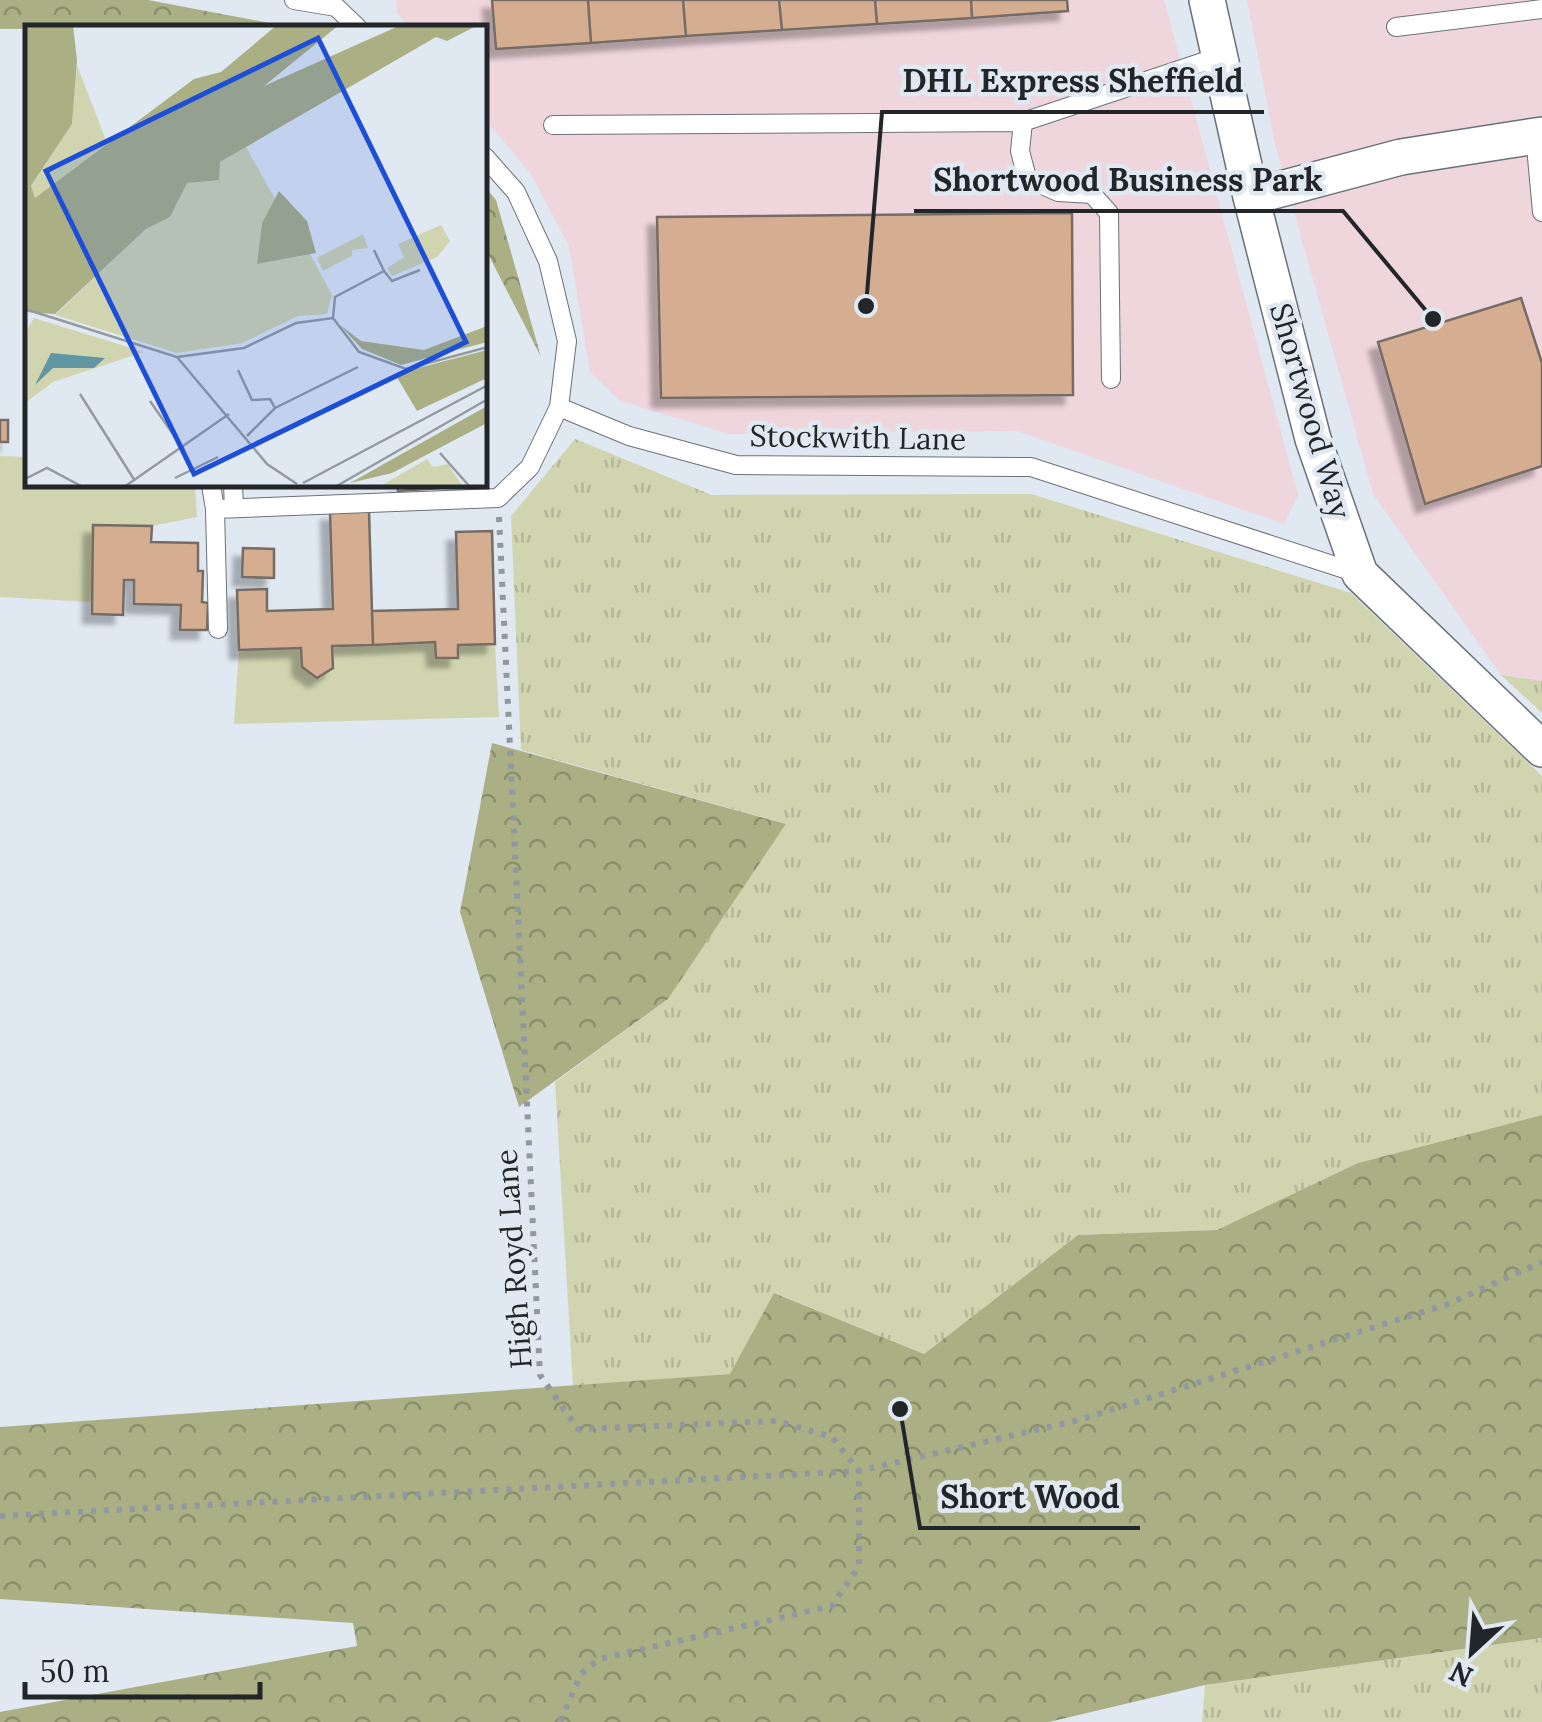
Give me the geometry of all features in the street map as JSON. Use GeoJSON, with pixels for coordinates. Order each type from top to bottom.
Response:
{"type":"FeatureCollection","features":[{"type":"Feature","properties":{"kind":"street","name":"Shortwood Way"},"geometry":{"type":"LineString","coordinates":[[1207,0],[1251,197],[1313,438],[1360,574],[1542,750]]}},
{"type":"Feature","properties":{"kind":"street"},"geometry":{"type":"LineString","coordinates":[[1251,197],[1402,158],[1538,136]]}},
{"type":"Feature","properties":{"kind":"lane"},"geometry":{"type":"LineString","coordinates":[[294,0],[336,7],[355,25]]}},
{"type":"Feature","properties":{"kind":"lane"},"geometry":{"type":"LineString","coordinates":[[1396,28],[1542,9]]}},
{"type":"Feature","properties":{"kind":"lane"},"geometry":{"type":"LineString","coordinates":[[553,125],[1023,122],[1218,57]]}},
{"type":"Feature","properties":{"kind":"lane"},"geometry":{"type":"LineString","coordinates":[[1023,122],[1020,150],[1027,178],[1058,192],[1092,194],[1109,213],[1110,379]]}},
{"type":"Feature","properties":{"kind":"lane"},"geometry":{"type":"LineString","coordinates":[[1538,136],[1542,212]]}},
{"type":"Feature","properties":{"kind":"lane"},"geometry":{"type":"LineString","coordinates":[[224,508],[498,498],[530,466],[559,407],[566,341],[548,261],[516,192],[488,161]]}},
{"type":"Feature","properties":{"kind":"lane","name":"Stockwith Lane"},"geometry":{"type":"LineString","coordinates":[[559,407],[629,436],[736,465],[1031,467],[1360,574]]}},
{"type":"Feature","properties":{"kind":"lane"},"geometry":{"type":"LineString","coordinates":[[213,488],[224,508]]}},
{"type":"Feature","properties":{"kind":"lane"},"geometry":{"type":"LineString","coordinates":[[218,629],[224,508],[231,488]]}},
{"type":"Feature","properties":{"kind":"path","name":"High Royd Lane"},"geometry":{"type":"LineString","coordinates":[[498,498],[540,1375],[578,1429],[778,1421],[832,1437],[860,1472]]}},
{"type":"Feature","properties":{"kind":"path"},"geometry":{"type":"LineString","coordinates":[[0,1516],[860,1472],[1079,1420],[1448,1304],[1542,1262]]}},
{"type":"Feature","properties":{"kind":"path"},"geometry":{"type":"LineString","coordinates":[[560,1722],[581,1674],[599,1659],[832,1606],[859,1566],[860,1472]]}},
{"type":"Feature","properties":{"kind":"shaded area"},"geometry":{"type":"Polygon","coordinates":[[[396,0],[1164,0],[1298,495],[1284,524],[1017,431],[729,434],[620,401],[590,372],[569,246],[531,174],[488,123],[488,25],[407,25],[397,13],[396,0]]]}},
{"type":"Feature","properties":{"kind":"shaded area"},"geometry":{"type":"Polygon","coordinates":[[[1247,0],[1542,0],[1542,681],[1501,675],[1373,494],[1275,144],[1247,0]]]}},
{"type":"Feature","properties":{"kind":"green space"},"geometry":{"type":"Polygon","coordinates":[[[0,0],[148,0],[280,25],[25,25],[25,29],[0,29],[0,0]]]}},
{"type":"Feature","properties":{"kind":"green space"},"geometry":{"type":"Polygon","coordinates":[[[488,191],[496,200],[541,357],[488,254],[488,191]]]}},
{"type":"Feature","properties":{"kind":"green space"},"geometry":{"type":"Polygon","coordinates":[[[575,439],[712,495],[1031,494],[1351,593],[1542,776],[1542,1115],[1358,1163],[1217,1230],[1078,1235],[924,1354],[775,1293],[731,1374],[573,1386],[555,1082],[668,999],[786,824],[521,750],[511,516],[575,439]]]}},
{"type":"Feature","properties":{"kind":"green space"},"geometry":{"type":"Polygon","coordinates":[[[0,456],[25,457],[25,488],[195,488],[197,517],[152,526],[94,525],[92,602],[0,597],[0,456]]]}},
{"type":"Feature","properties":{"kind":"green space"},"geometry":{"type":"Polygon","coordinates":[[[435,642],[437,658],[458,658],[458,645],[495,644],[499,717],[234,724],[239,650],[301,648],[302,667],[317,677],[332,668],[332,646],[435,642]]]}},
{"type":"Feature","properties":{"kind":"green space"},"geometry":{"type":"Polygon","coordinates":[[[1501,675],[1542,681],[1542,713],[1501,675]]]}},
{"type":"Feature","properties":{"kind":"green space"},"geometry":{"type":"Polygon","coordinates":[[[492,743],[786,824],[668,999],[519,1107],[460,912],[492,743]]]}},
{"type":"Feature","properties":{"kind":"green space"},"geometry":{"type":"Polygon","coordinates":[[[1542,1115],[1542,1638],[1205,1685],[1049,1722],[0,1722],[0,1712],[357,1646],[353,1623],[0,1599],[0,1427],[730,1374],[774,1293],[924,1354],[1078,1235],[1217,1230],[1358,1163],[1542,1115]]]}},
{"type":"Feature","properties":{"kind":"green space"},"geometry":{"type":"Polygon","coordinates":[[[1542,1638],[1542,1722],[1202,1722],[1205,1685],[1542,1638]]]}},
{"type":"Feature","properties":{"kind":"building"},"geometry":{"type":"Polygon","coordinates":[[[492,0],[588,0],[591,43],[496,49],[492,0]]]}},
{"type":"Feature","properties":{"kind":"building"},"geometry":{"type":"Polygon","coordinates":[[[588,0],[683,0],[686,36],[591,43],[588,0]]]}},
{"type":"Feature","properties":{"kind":"building"},"geometry":{"type":"Polygon","coordinates":[[[683,0],[779,0],[782,30],[686,36],[683,0]]]}},
{"type":"Feature","properties":{"kind":"building"},"geometry":{"type":"Polygon","coordinates":[[[779,0],[875,0],[877,24],[782,30],[779,0]]]}},
{"type":"Feature","properties":{"kind":"building"},"geometry":{"type":"Polygon","coordinates":[[[875,0],[971,0],[972,18],[877,24],[875,0]]]}},
{"type":"Feature","properties":{"kind":"building"},"geometry":{"type":"Polygon","coordinates":[[[971,0],[1067,0],[1068,11],[972,18],[971,0]]]}},
{"type":"Feature","properties":{"kind":"building"},"geometry":{"type":"Polygon","coordinates":[[[1072,213],[1073,395],[661,398],[657,217],[1072,213]]]}},
{"type":"Feature","properties":{"kind":"building"},"geometry":{"type":"Polygon","coordinates":[[[1521,298],[1542,363],[1542,466],[1425,504],[1378,342],[1521,298]]]}},
{"type":"Feature","properties":{"kind":"building"},"geometry":{"type":"Polygon","coordinates":[[[0,420],[8,420],[8,442],[0,442],[0,420]]]}},
{"type":"Feature","properties":{"kind":"building"},"geometry":{"type":"Polygon","coordinates":[[[369,511],[373,645],[332,646],[333,668],[317,678],[302,667],[301,648],[239,650],[237,590],[267,589],[267,611],[333,609],[330,512],[369,511]]]}},
{"type":"Feature","properties":{"kind":"building"},"geometry":{"type":"Polygon","coordinates":[[[93,525],[152,526],[151,542],[198,543],[198,571],[203,571],[202,602],[208,603],[207,630],[180,630],[181,605],[134,604],[134,580],[124,580],[123,615],[92,614],[93,525]]]}},
{"type":"Feature","properties":{"kind":"building"},"geometry":{"type":"Polygon","coordinates":[[[492,531],[495,644],[458,645],[458,658],[436,658],[435,642],[373,645],[372,611],[458,609],[456,532],[492,531]]]}},
{"type":"Feature","properties":{"kind":"building"},"geometry":{"type":"Polygon","coordinates":[[[243,548],[274,549],[274,578],[242,577],[243,548]]]}},
{"type":"Feature","properties":{"kind":"place","name":"DHL Express Sheffield"},"geometry":{"type":"Point","coordinates":[866,306]}},
{"type":"Feature","properties":{"kind":"place","name":"Shortwood Business Park"},"geometry":{"type":"Point","coordinates":[1433,319]}},
{"type":"Feature","properties":{"kind":"place","name":"Short Wood"},"geometry":{"type":"Point","coordinates":[900,1409]}}]}
